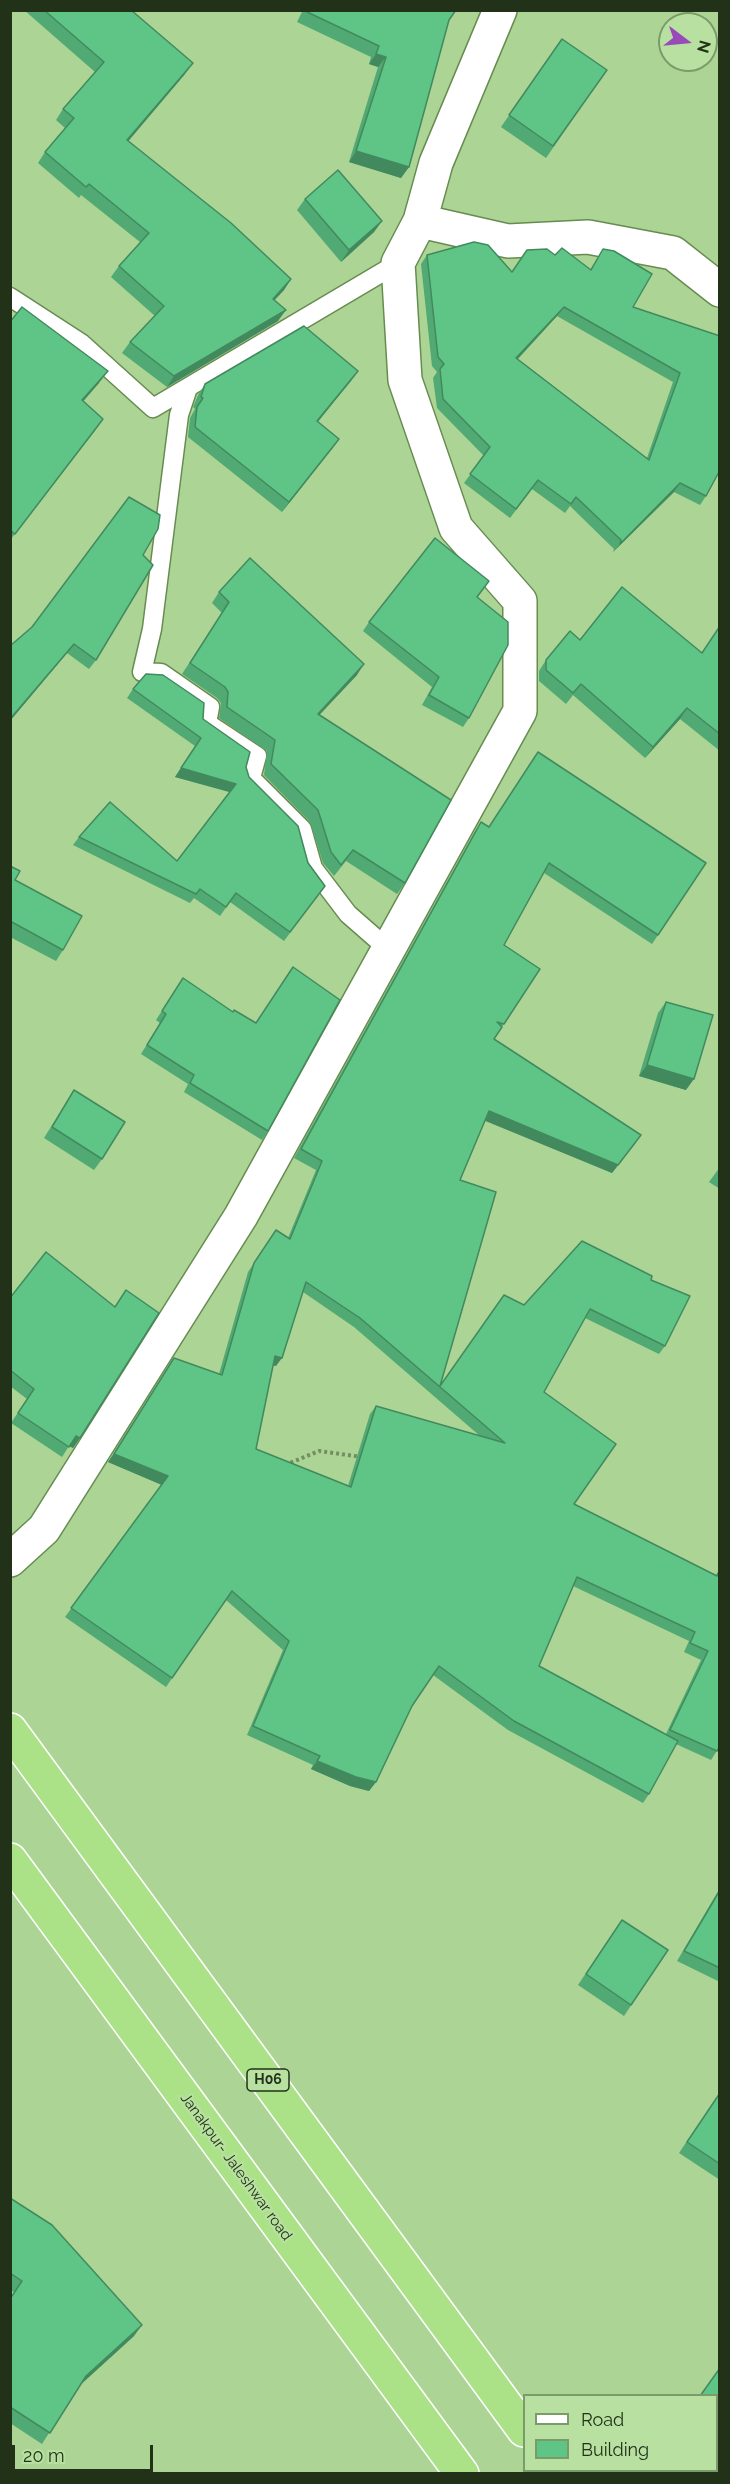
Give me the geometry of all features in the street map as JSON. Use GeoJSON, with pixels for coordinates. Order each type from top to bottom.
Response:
{"type":"FeatureCollection","features":[{"type":"Feature","properties":{"kind":"highway","name":"H06"},"geometry":{"type":"LineString","coordinates":[[10,1730],[523,2427]]}},
{"type":"Feature","properties":{"kind":"highway","name":"Janakpur- Jaleshwar road"},"geometry":{"type":"LineString","coordinates":[[10,1860],[462,2474]]}},
{"type":"Feature","properties":{"kind":"street"},"geometry":{"type":"LineString","coordinates":[[10,1560],[44,1529],[241,1216],[520,711],[520,602],[456,528],[405,380],[398,263],[420,220],[436,163],[500,10]]}},
{"type":"Feature","properties":{"kind":"street"},"geometry":{"type":"LineString","coordinates":[[420,220],[508,241],[588,237],[673,253],[720,290]]}},
{"type":"Feature","properties":{"kind":"lane"},"geometry":{"type":"LineString","coordinates":[[10,297],[81,343],[153,408],[398,263]]}},
{"type":"Feature","properties":{"kind":"lane"},"geometry":{"type":"LineString","coordinates":[[188,388],[179,416],[152,629],[142,672],[161,674],[210,707],[207,723],[257,756],[251,778],[302,829],[314,868],[348,914],[388,950]]}},
{"type":"Feature","properties":{"kind":"path"},"geometry":{"type":"LineString","coordinates":[[279,1468],[319,1451],[372,1458]]}},
{"type":"Feature","properties":{"kind":"building"},"geometry":{"type":"Polygon","coordinates":[[[44,10],[131,10],[193,63],[127,140],[231,223],[291,279],[273,299],[286,310],[174,376],[130,342],[164,306],[119,266],[149,233],[89,184],[86,187],[45,152],[74,118],[63,109],[104,62],[44,10]]]}},
{"type":"Feature","properties":{"kind":"building"},"geometry":{"type":"Polygon","coordinates":[[[305,10],[456,10],[449,20],[409,167],[356,151],[386,57],[376,54],[379,46],[305,10]]]}},
{"type":"Feature","properties":{"kind":"building"},"geometry":{"type":"Polygon","coordinates":[[[562,39],[607,70],[553,146],[509,115],[562,39]]]}},
{"type":"Feature","properties":{"kind":"building"},"geometry":{"type":"Polygon","coordinates":[[[338,170],[382,221],[349,250],[305,199],[338,170]]]}},
{"type":"Feature","properties":{"kind":"building"},"geometry":{"type":"Polygon","coordinates":[[[474,242],[488,245],[512,272],[527,250],[547,249],[555,255],[562,248],[591,270],[603,249],[614,251],[652,274],[633,307],[720,336],[720,470],[706,496],[680,483],[620,544],[621,540],[576,497],[571,504],[538,480],[516,509],[470,474],[490,447],[443,399],[440,369],[444,364],[438,357],[427,255],[474,242]],[[564,307],[516,358],[649,460],[680,373],[564,307]]]}},
{"type":"Feature","properties":{"kind":"building"},"geometry":{"type":"Polygon","coordinates":[[[22,307],[108,371],[82,400],[103,419],[15,534],[10,530],[10,322],[22,307]]]}},
{"type":"Feature","properties":{"kind":"building"},"geometry":{"type":"Polygon","coordinates":[[[304,326],[358,371],[317,421],[339,439],[289,502],[195,427],[197,407],[203,398],[201,397],[205,384],[304,326]]]}},
{"type":"Feature","properties":{"kind":"building"},"geometry":{"type":"Polygon","coordinates":[[[129,497],[160,515],[158,529],[143,555],[153,565],[96,660],[74,644],[10,719],[10,646],[32,627],[129,497]]]}},
{"type":"Feature","properties":{"kind":"building"},"geometry":{"type":"Polygon","coordinates":[[[435,538],[489,581],[477,597],[508,622],[508,645],[469,718],[429,695],[439,677],[369,622],[435,538]]]}},
{"type":"Feature","properties":{"kind":"building"},"geometry":{"type":"Polygon","coordinates":[[[250,558],[364,664],[318,714],[451,800],[405,883],[353,850],[341,865],[331,852],[318,810],[271,764],[275,740],[227,707],[228,692],[225,687],[190,663],[229,602],[219,592],[250,558]]]}},
{"type":"Feature","properties":{"kind":"building"},"geometry":{"type":"Polygon","coordinates":[[[622,587],[702,653],[720,626],[720,734],[687,708],[653,747],[581,684],[573,693],[546,670],[546,660],[570,631],[580,640],[622,587]]]}},
{"type":"Feature","properties":{"kind":"building"},"geometry":{"type":"Polygon","coordinates":[[[146,674],[163,675],[204,703],[203,719],[250,752],[246,767],[249,777],[298,826],[308,863],[325,886],[290,932],[236,893],[226,907],[200,889],[196,894],[79,837],[110,802],[177,861],[236,784],[181,768],[201,738],[133,689],[146,674]]]}},
{"type":"Feature","properties":{"kind":"building"},"geometry":{"type":"Polygon","coordinates":[[[538,752],[706,863],[658,935],[549,863],[504,945],[540,969],[504,1024],[497,1022],[502,1027],[494,1039],[641,1135],[618,1165],[489,1111],[460,1180],[496,1192],[440,1386],[504,1295],[524,1305],[582,1241],[652,1276],[651,1280],[690,1296],[665,1346],[590,1309],[544,1392],[616,1444],[574,1504],[717,1576],[720,1570],[720,1746],[717,1751],[670,1730],[708,1651],[690,1643],[695,1632],[577,1577],[539,1666],[678,1741],[649,1794],[514,1721],[439,1666],[412,1706],[376,1782],[356,1777],[317,1761],[320,1756],[253,1726],[289,1641],[232,1591],[172,1678],[71,1608],[168,1476],[114,1454],[174,1358],[222,1375],[254,1263],[276,1230],[290,1239],[322,1161],[301,1149],[481,822],[489,827],[538,752]],[[306,1282],[282,1358],[275,1356],[256,1449],[351,1487],[376,1406],[505,1443],[360,1318],[306,1282]]]}},
{"type":"Feature","properties":{"kind":"building"},"geometry":{"type":"Polygon","coordinates":[[[10,866],[20,871],[15,880],[82,916],[63,950],[10,921],[10,866]]]}},
{"type":"Feature","properties":{"kind":"building"},"geometry":{"type":"Polygon","coordinates":[[[293,967],[340,1000],[268,1131],[190,1083],[194,1075],[147,1045],[166,1014],[162,1011],[183,978],[233,1012],[234,1010],[256,1023],[293,967]]]}},
{"type":"Feature","properties":{"kind":"building"},"geometry":{"type":"Polygon","coordinates":[[[666,1002],[713,1015],[694,1079],[647,1065],[666,1002]]]}},
{"type":"Feature","properties":{"kind":"building"},"geometry":{"type":"Polygon","coordinates":[[[74,1090],[125,1122],[102,1159],[52,1127],[74,1090]]]}},
{"type":"Feature","properties":{"kind":"building"},"geometry":{"type":"Polygon","coordinates":[[[46,1252],[115,1307],[126,1290],[159,1313],[80,1438],[76,1436],[69,1447],[18,1413],[34,1389],[10,1370],[10,1298],[46,1252]]]}},
{"type":"Feature","properties":{"kind":"building"},"geometry":{"type":"Polygon","coordinates":[[[720,1890],[720,1968],[684,1951],[720,1890]]]}},
{"type":"Feature","properties":{"kind":"building"},"geometry":{"type":"Polygon","coordinates":[[[622,1920],[668,1950],[631,2005],[586,1974],[622,1920]]]}},
{"type":"Feature","properties":{"kind":"building"},"geometry":{"type":"Polygon","coordinates":[[[720,2093],[720,2164],[687,2142],[720,2093]]]}},
{"type":"Feature","properties":{"kind":"building"},"geometry":{"type":"Polygon","coordinates":[[[10,2198],[52,2225],[142,2325],[86,2376],[50,2433],[10,2407],[10,2299],[22,2281],[10,2273],[10,2198]]]}},
{"type":"Feature","properties":{"kind":"building"},"geometry":{"type":"Polygon","coordinates":[[[720,2368],[720,2472],[718,2471],[718,2394],[701,2394],[720,2368]]]}}]}
